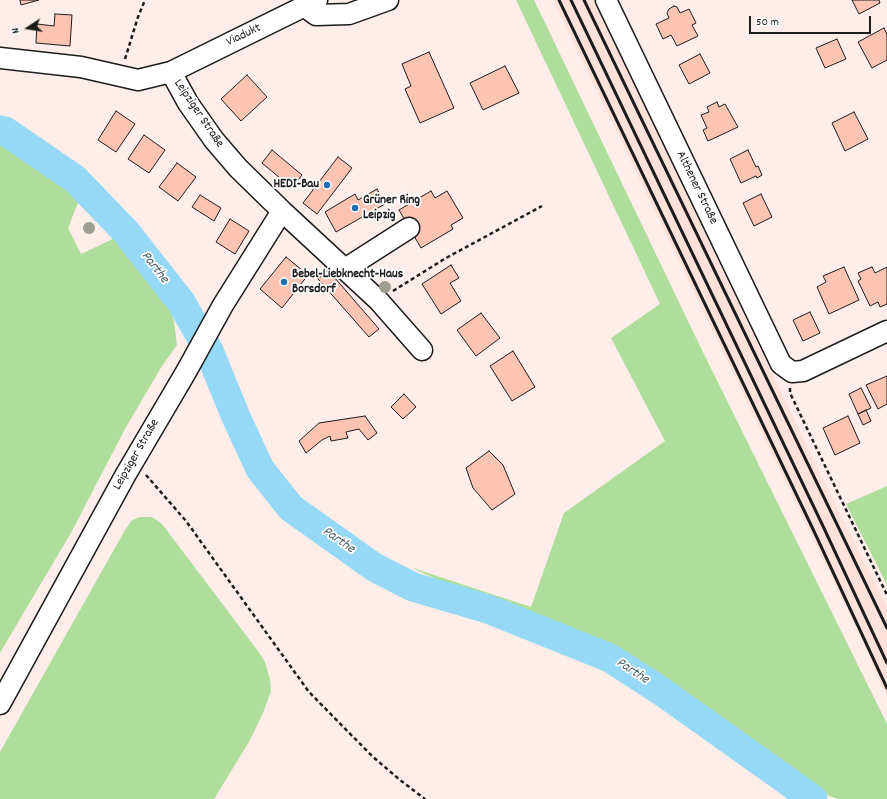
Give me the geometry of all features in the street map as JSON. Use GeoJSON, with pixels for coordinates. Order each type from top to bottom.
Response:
{"type":"FeatureCollection","features":[{"type":"Feature","properties":{"kind":"street"},"geometry":{"type":"LineString","coordinates":[[311,3],[316,15],[349,14],[388,0]]}},
{"type":"Feature","properties":{"kind":"street","name":"Althener Straße"},"geometry":{"type":"LineString","coordinates":[[606,0],[781,364],[792,372]]}},
{"type":"Feature","properties":{"kind":"street","name":"Viadukt"},"geometry":{"type":"LineString","coordinates":[[171,72],[311,3]]}},
{"type":"Feature","properties":{"kind":"street","name":"Leipziger Straße"},"geometry":{"type":"LineString","coordinates":[[0,58],[81,67],[119,77],[138,80],[171,72],[188,103],[214,140],[238,168],[378,300],[422,350]]}},
{"type":"Feature","properties":{"kind":"street","name":"Leipziger Straße"},"geometry":{"type":"LineString","coordinates":[[0,704],[129,469],[223,306],[282,211]]}},
{"type":"Feature","properties":{"kind":"street"},"geometry":{"type":"LineString","coordinates":[[345,269],[409,228]]}},
{"type":"Feature","properties":{"kind":"street"},"geometry":{"type":"LineString","coordinates":[[792,372],[803,371],[887,332]]}},
{"type":"Feature","properties":{"kind":"path"},"geometry":{"type":"LineString","coordinates":[[119,77],[138,17],[146,0]]}},
{"type":"Feature","properties":{"kind":"path"},"geometry":{"type":"LineString","coordinates":[[378,300],[446,258],[542,206]]}},
{"type":"Feature","properties":{"kind":"path"},"geometry":{"type":"LineString","coordinates":[[792,372],[790,393],[887,595]]}},
{"type":"Feature","properties":{"kind":"path"},"geometry":{"type":"LineString","coordinates":[[129,469],[147,476],[186,521],[309,692],[372,756],[425,799]]}},
{"type":"Feature","properties":{"kind":"shaded area"},"geometry":{"type":"Polygon","coordinates":[[[553,0],[595,0],[734,295],[843,520],[887,606],[887,698],[866,648],[553,0]]]}},
{"type":"Feature","properties":{"kind":"green space"},"geometry":{"type":"Polygon","coordinates":[[[516,0],[534,0],[699,344],[887,724],[887,799],[838,799],[818,792],[613,651],[489,604],[410,567],[531,607],[564,513],[665,441],[611,338],[660,304],[516,0]]]}},
{"type":"Feature","properties":{"kind":"green space"},"geometry":{"type":"Polygon","coordinates":[[[0,135],[7,138],[70,181],[81,195],[68,228],[81,254],[117,237],[170,305],[177,345],[162,366],[125,429],[72,531],[0,653],[0,135]]]}},
{"type":"Feature","properties":{"kind":"green space"},"geometry":{"type":"Polygon","coordinates":[[[887,486],[887,585],[846,504],[887,486]]]}},
{"type":"Feature","properties":{"kind":"green space"},"geometry":{"type":"Polygon","coordinates":[[[140,517],[152,517],[162,524],[265,662],[270,680],[271,691],[263,713],[249,742],[214,799],[0,799],[0,752],[125,530],[132,520],[140,517]]]}},
{"type":"Feature","properties":{"kind":"building"},"geometry":{"type":"Polygon","coordinates":[[[20,0],[39,0],[21,5],[20,0]]]}},
{"type":"Feature","properties":{"kind":"building"},"geometry":{"type":"Polygon","coordinates":[[[852,0],[879,0],[880,3],[859,14],[852,0]]]}},
{"type":"Feature","properties":{"kind":"building"},"geometry":{"type":"Polygon","coordinates":[[[674,6],[677,7],[680,13],[689,9],[696,23],[692,25],[698,36],[677,46],[671,35],[663,39],[656,24],[669,18],[667,13],[669,9],[674,6]]]}},
{"type":"Feature","properties":{"kind":"building"},"geometry":{"type":"Polygon","coordinates":[[[55,14],[72,15],[70,46],[36,43],[37,24],[54,26],[55,14]]]}},
{"type":"Feature","properties":{"kind":"building"},"geometry":{"type":"Polygon","coordinates":[[[884,28],[887,35],[887,60],[872,68],[858,42],[884,28]]]}},
{"type":"Feature","properties":{"kind":"building"},"geometry":{"type":"Polygon","coordinates":[[[837,39],[846,59],[825,68],[816,48],[837,39]]]}},
{"type":"Feature","properties":{"kind":"building"},"geometry":{"type":"Polygon","coordinates":[[[429,52],[454,108],[420,123],[405,89],[411,86],[402,64],[429,52]]]}},
{"type":"Feature","properties":{"kind":"building"},"geometry":{"type":"Polygon","coordinates":[[[700,54],[710,73],[689,84],[679,65],[700,54]]]}},
{"type":"Feature","properties":{"kind":"building"},"geometry":{"type":"Polygon","coordinates":[[[505,66],[519,93],[483,110],[470,83],[505,66]]]}},
{"type":"Feature","properties":{"kind":"building"},"geometry":{"type":"Polygon","coordinates":[[[247,75],[267,97],[241,121],[221,99],[247,75]]]}},
{"type":"Feature","properties":{"kind":"building"},"geometry":{"type":"Polygon","coordinates":[[[717,102],[719,107],[725,104],[738,127],[708,141],[703,130],[707,128],[701,115],[709,112],[707,107],[717,102]]]}},
{"type":"Feature","properties":{"kind":"building"},"geometry":{"type":"Polygon","coordinates":[[[116,111],[135,124],[116,152],[98,140],[116,111]]]}},
{"type":"Feature","properties":{"kind":"building"},"geometry":{"type":"Polygon","coordinates":[[[854,112],[868,139],[845,151],[832,123],[854,112]]]}},
{"type":"Feature","properties":{"kind":"building"},"geometry":{"type":"Polygon","coordinates":[[[144,135],[165,150],[149,173],[128,159],[144,135]]]}},
{"type":"Feature","properties":{"kind":"building"},"geometry":{"type":"Polygon","coordinates":[[[272,150],[302,175],[292,188],[262,163],[272,150]]]}},
{"type":"Feature","properties":{"kind":"building"},"geometry":{"type":"Polygon","coordinates":[[[748,150],[756,167],[758,166],[762,175],[757,178],[756,176],[741,183],[730,159],[748,150]]]}},
{"type":"Feature","properties":{"kind":"building","name":"HEDI-Bau"},"geometry":{"type":"Polygon","coordinates":[[[338,157],[352,168],[317,214],[303,203],[338,157]]]}},
{"type":"Feature","properties":{"kind":"building"},"geometry":{"type":"Polygon","coordinates":[[[177,163],[196,177],[178,201],[159,187],[177,163]]]}},
{"type":"Feature","properties":{"kind":"building","name":"Grüner Ring Leipzig"},"geometry":{"type":"Polygon","coordinates":[[[377,189],[385,204],[336,232],[325,212],[355,194],[358,200],[377,189]]]}},
{"type":"Feature","properties":{"kind":"building"},"geometry":{"type":"Polygon","coordinates":[[[431,191],[435,198],[447,191],[463,218],[451,225],[453,229],[421,248],[399,210],[431,191]]]}},
{"type":"Feature","properties":{"kind":"building"},"geometry":{"type":"Polygon","coordinates":[[[761,194],[772,217],[754,226],[743,203],[761,194]]]}},
{"type":"Feature","properties":{"kind":"building"},"geometry":{"type":"Polygon","coordinates":[[[200,195],[221,208],[214,221],[192,207],[200,195]]]}},
{"type":"Feature","properties":{"kind":"building"},"geometry":{"type":"Polygon","coordinates":[[[230,219],[249,231],[235,254],[216,242],[230,219]]]}},
{"type":"Feature","properties":{"kind":"building","name":"Bebel-Liebknecht-Haus Borsdorf"},"geometry":{"type":"Polygon","coordinates":[[[286,257],[308,275],[282,308],[260,289],[286,257]]]}},
{"type":"Feature","properties":{"kind":"building"},"geometry":{"type":"Polygon","coordinates":[[[451,265],[459,278],[450,283],[461,301],[441,314],[422,284],[451,265]]]}},
{"type":"Feature","properties":{"kind":"building"},"geometry":{"type":"Polygon","coordinates":[[[844,267],[859,300],[829,314],[817,287],[826,282],[823,276],[844,267]]]}},
{"type":"Feature","properties":{"kind":"building"},"geometry":{"type":"Polygon","coordinates":[[[872,267],[875,273],[887,267],[887,304],[880,307],[878,302],[870,306],[858,281],[861,279],[858,273],[872,267]]]}},
{"type":"Feature","properties":{"kind":"building"},"geometry":{"type":"Polygon","coordinates":[[[328,270],[379,329],[369,337],[318,279],[328,270]]]}},
{"type":"Feature","properties":{"kind":"building"},"geometry":{"type":"Polygon","coordinates":[[[810,312],[820,333],[803,341],[793,320],[810,312]]]}},
{"type":"Feature","properties":{"kind":"building"},"geometry":{"type":"Polygon","coordinates":[[[481,313],[500,338],[476,356],[457,330],[481,313]]]}},
{"type":"Feature","properties":{"kind":"building"},"geometry":{"type":"Polygon","coordinates":[[[513,351],[535,387],[512,401],[490,366],[513,351]]]}},
{"type":"Feature","properties":{"kind":"building"},"geometry":{"type":"Polygon","coordinates":[[[887,376],[887,404],[878,409],[866,385],[887,376]]]}},
{"type":"Feature","properties":{"kind":"building"},"geometry":{"type":"Polygon","coordinates":[[[861,388],[871,408],[858,414],[849,394],[861,388]]]}},
{"type":"Feature","properties":{"kind":"building"},"geometry":{"type":"Polygon","coordinates":[[[404,394],[416,407],[403,419],[391,407],[404,394]]]}},
{"type":"Feature","properties":{"kind":"building"},"geometry":{"type":"Polygon","coordinates":[[[866,410],[871,421],[863,425],[858,414],[866,410]]]}},
{"type":"Feature","properties":{"kind":"building"},"geometry":{"type":"Polygon","coordinates":[[[365,416],[377,433],[368,440],[359,429],[346,432],[348,438],[331,441],[330,436],[322,440],[306,453],[299,441],[319,423],[365,416]]]}},
{"type":"Feature","properties":{"kind":"building"},"geometry":{"type":"Polygon","coordinates":[[[848,416],[860,443],[835,455],[823,428],[848,416]]]}},
{"type":"Feature","properties":{"kind":"building"},"geometry":{"type":"Polygon","coordinates":[[[489,451],[503,465],[515,494],[492,510],[473,488],[466,468],[489,451]]]}},
{"type":"Feature","properties":{"kind":"waterway","name":"Parthe"},"geometry":{"type":"LineString","coordinates":[[0,130],[5,131],[75,179],[126,232],[181,302],[209,351],[236,417],[260,469],[291,508],[374,567],[413,587],[488,609],[610,658],[661,691],[813,799]]}},
{"type":"Feature","properties":{"kind":"railway"},"geometry":{"type":"LineString","coordinates":[[559,0],[812,527],[887,688]]}},
{"type":"Feature","properties":{"kind":"railway"},"geometry":{"type":"LineString","coordinates":[[571,0],[887,663]]}},
{"type":"Feature","properties":{"kind":"railway"},"geometry":{"type":"LineString","coordinates":[[584,0],[887,628]]}},
{"type":"Feature","properties":{"kind":"place","name":"HEDI-Bau"},"geometry":{"type":"Point","coordinates":[327,185]}},
{"type":"Feature","properties":{"kind":"place","name":"Grüner Ring Leipzig"},"geometry":{"type":"Point","coordinates":[355,208]}},
{"type":"Feature","properties":{"kind":"place","name":"Bebel-Liebknecht-Haus Borsdorf"},"geometry":{"type":"Point","coordinates":[284,282]}}]}
